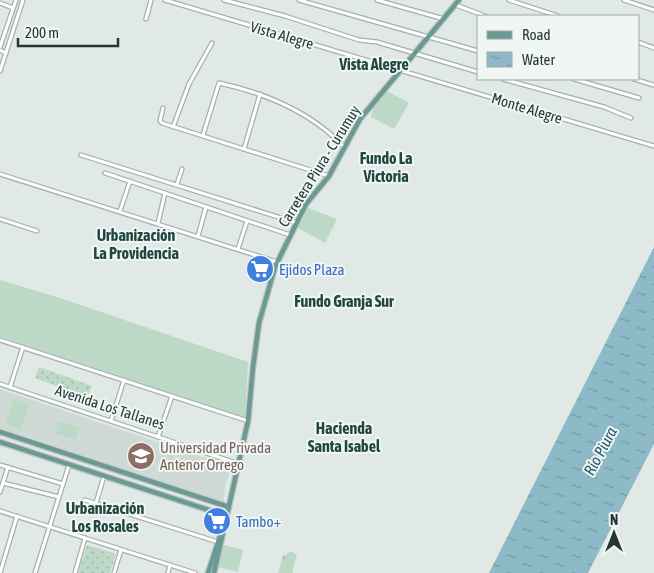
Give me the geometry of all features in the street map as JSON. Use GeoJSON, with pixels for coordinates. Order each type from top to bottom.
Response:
{"type":"FeatureCollection","features":[{"type":"Feature","properties":{"kind":"main road","name":"Carretera Piura - Curumuy"},"geometry":{"type":"LineString","coordinates":[[226,519],[240,464],[248,421],[259,323],[277,262],[306,204],[329,176],[360,119],[399,69],[429,37],[457,2]]}},
{"type":"Feature","properties":{"kind":"main road"},"geometry":{"type":"LineString","coordinates":[[0,432],[229,507]]}},
{"type":"Feature","properties":{"kind":"main road"},"geometry":{"type":"LineString","coordinates":[[0,442],[131,485],[226,519],[214,573]]}},
{"type":"Feature","properties":{"kind":"main road"},"geometry":{"type":"LineString","coordinates":[[131,485],[135,476]]}},
{"type":"Feature","properties":{"kind":"main road"},"geometry":{"type":"LineString","coordinates":[[208,573],[220,542]]}},
{"type":"Feature","properties":{"kind":"street"},"geometry":{"type":"LineString","coordinates":[[6,53],[0,48],[16,0]]}},
{"type":"Feature","properties":{"kind":"street"},"geometry":{"type":"LineString","coordinates":[[0,68],[24,0]]}},
{"type":"Feature","properties":{"kind":"street"},"geometry":{"type":"LineString","coordinates":[[146,18],[151,0]]}},
{"type":"Feature","properties":{"kind":"street","name":"Vista Alegre"},"geometry":{"type":"LineString","coordinates":[[165,0],[399,69]]}},
{"type":"Feature","properties":{"kind":"street"},"geometry":{"type":"LineString","coordinates":[[224,0],[286,16],[359,40],[377,42],[477,72]]}},
{"type":"Feature","properties":{"kind":"street"},"geometry":{"type":"LineString","coordinates":[[299,0],[477,51]]}},
{"type":"Feature","properties":{"kind":"street"},"geometry":{"type":"LineString","coordinates":[[377,0],[444,19]]}},
{"type":"Feature","properties":{"kind":"street"},"geometry":{"type":"LineString","coordinates":[[509,0],[555,15]]}},
{"type":"Feature","properties":{"kind":"street"},"geometry":{"type":"LineString","coordinates":[[624,0],[654,10]]}},
{"type":"Feature","properties":{"kind":"street"},"geometry":{"type":"LineString","coordinates":[[457,2],[483,15]]}},
{"type":"Feature","properties":{"kind":"street"},"geometry":{"type":"LineString","coordinates":[[0,3],[13,8]]}},
{"type":"Feature","properties":{"kind":"street"},"geometry":{"type":"LineString","coordinates":[[1,29],[5,30]]}},
{"type":"Feature","properties":{"kind":"street"},"geometry":{"type":"LineString","coordinates":[[639,42],[654,48]]}},
{"type":"Feature","properties":{"kind":"street"},"geometry":{"type":"LineString","coordinates":[[173,127],[189,84],[212,43]]}},
{"type":"Feature","properties":{"kind":"street","name":"Monte Alegre"},"geometry":{"type":"LineString","coordinates":[[399,69],[654,146]]}},
{"type":"Feature","properties":{"kind":"street"},"geometry":{"type":"LineString","coordinates":[[506,80],[604,108],[631,118]]}},
{"type":"Feature","properties":{"kind":"street"},"geometry":{"type":"LineString","coordinates":[[577,80],[639,98]]}},
{"type":"Feature","properties":{"kind":"street"},"geometry":{"type":"LineString","coordinates":[[637,80],[654,85]]}},
{"type":"Feature","properties":{"kind":"street"},"geometry":{"type":"LineString","coordinates":[[203,135],[219,83],[260,94],[307,117],[325,129],[344,147]]}},
{"type":"Feature","properties":{"kind":"street"},"geometry":{"type":"LineString","coordinates":[[244,148],[260,94]]}},
{"type":"Feature","properties":{"kind":"street"},"geometry":{"type":"LineString","coordinates":[[164,108],[160,122],[329,176]]}},
{"type":"Feature","properties":{"kind":"street"},"geometry":{"type":"LineString","coordinates":[[81,155],[297,223]]}},
{"type":"Feature","properties":{"kind":"street"},"geometry":{"type":"LineString","coordinates":[[177,184],[182,169]]}},
{"type":"Feature","properties":{"kind":"street"},"geometry":{"type":"LineString","coordinates":[[104,173],[290,235]]}},
{"type":"Feature","properties":{"kind":"street"},"geometry":{"type":"LineString","coordinates":[[0,174],[277,262]]}},
{"type":"Feature","properties":{"kind":"street"},"geometry":{"type":"LineString","coordinates":[[120,211],[130,181]]}},
{"type":"Feature","properties":{"kind":"street"},"geometry":{"type":"LineString","coordinates":[[158,223],[165,193]]}},
{"type":"Feature","properties":{"kind":"street"},"geometry":{"type":"LineString","coordinates":[[198,236],[206,207]]}},
{"type":"Feature","properties":{"kind":"street"},"geometry":{"type":"LineString","coordinates":[[0,219],[37,230]]}},
{"type":"Feature","properties":{"kind":"street"},"geometry":{"type":"LineString","coordinates":[[238,249],[247,221]]}},
{"type":"Feature","properties":{"kind":"street"},"geometry":{"type":"LineString","coordinates":[[0,340],[248,421]]}},
{"type":"Feature","properties":{"kind":"street"},"geometry":{"type":"LineString","coordinates":[[10,387],[23,347]]}},
{"type":"Feature","properties":{"kind":"street"},"geometry":{"type":"LineString","coordinates":[[111,421],[124,380]]}},
{"type":"Feature","properties":{"kind":"street","name":"Avenida Los Tallanes"},"geometry":{"type":"LineString","coordinates":[[0,384],[240,464]]}},
{"type":"Feature","properties":{"kind":"street"},"geometry":{"type":"LineString","coordinates":[[158,437],[172,396]]}},
{"type":"Feature","properties":{"kind":"street"},"geometry":{"type":"LineString","coordinates":[[0,464],[63,484]]}},
{"type":"Feature","properties":{"kind":"street"},"geometry":{"type":"LineString","coordinates":[[35,573],[69,465]]}},
{"type":"Feature","properties":{"kind":"street"},"geometry":{"type":"LineString","coordinates":[[0,492],[8,467]]}},
{"type":"Feature","properties":{"kind":"street"},"geometry":{"type":"LineString","coordinates":[[96,503],[104,476]]}},
{"type":"Feature","properties":{"kind":"street"},"geometry":{"type":"LineString","coordinates":[[3,483],[59,498]]}},
{"type":"Feature","properties":{"kind":"street"},"geometry":{"type":"LineString","coordinates":[[85,500],[220,542]]}},
{"type":"Feature","properties":{"kind":"street"},"geometry":{"type":"LineString","coordinates":[[0,511],[195,573]]}},
{"type":"Feature","properties":{"kind":"street"},"geometry":{"type":"LineString","coordinates":[[0,573],[17,516]]}},
{"type":"Feature","properties":{"kind":"street"},"geometry":{"type":"LineString","coordinates":[[75,573],[85,538]]}},
{"type":"Feature","properties":{"kind":"street"},"geometry":{"type":"LineString","coordinates":[[114,573],[121,550]]}},
{"type":"Feature","properties":{"kind":"street"},"geometry":{"type":"LineString","coordinates":[[168,573],[170,565]]}},
{"type":"Feature","properties":{"kind":"shaded area","name":"Universidad Privada Antenor Orrego"},"geometry":{"type":"Polygon","coordinates":[[[0,389],[232,467],[225,486],[224,502],[0,428],[0,389]]]}},
{"type":"Feature","properties":{"kind":"green space"},"geometry":{"type":"Polygon","coordinates":[[[387,91],[409,103],[394,129],[371,117],[373,108],[387,91]]]}},
{"type":"Feature","properties":{"kind":"green space"},"geometry":{"type":"Polygon","coordinates":[[[308,208],[337,219],[325,243],[298,228],[308,208]]]}},
{"type":"Feature","properties":{"kind":"green space"},"geometry":{"type":"Polygon","coordinates":[[[0,280],[60,298],[248,362],[245,419],[0,337],[0,280]]]}},
{"type":"Feature","properties":{"kind":"green space"},"geometry":{"type":"Polygon","coordinates":[[[39,367],[92,386],[87,397],[35,378],[39,367]]]}},
{"type":"Feature","properties":{"kind":"green space"},"geometry":{"type":"Polygon","coordinates":[[[13,399],[29,404],[21,429],[5,424],[13,399]]]}},
{"type":"Feature","properties":{"kind":"green space"},"geometry":{"type":"Polygon","coordinates":[[[59,421],[79,428],[76,440],[55,433],[59,421]]]}},
{"type":"Feature","properties":{"kind":"green space"},"geometry":{"type":"Polygon","coordinates":[[[87,545],[116,554],[110,573],[78,573],[87,545]]]}},
{"type":"Feature","properties":{"kind":"green space"},"geometry":{"type":"Polygon","coordinates":[[[224,545],[243,550],[238,572],[218,567],[224,545]]]}},
{"type":"Feature","properties":{"kind":"green space"},"geometry":{"type":"Polygon","coordinates":[[[292,551],[297,556],[292,570],[293,573],[278,573],[283,556],[292,551]]]}},
{"type":"Feature","properties":{"kind":"water","name":"Río Piura"},"geometry":{"type":"Polygon","coordinates":[[[654,247],[654,444],[588,573],[489,573],[654,247]]]}},
{"type":"Feature","properties":{"kind":"place","name":"Ejidos Plaza"},"geometry":{"type":"Point","coordinates":[260,269]}},
{"type":"Feature","properties":{"kind":"place","name":"Universidad Privada Antenor Orrego"},"geometry":{"type":"Point","coordinates":[141,456]}},
{"type":"Feature","properties":{"kind":"place","name":"Tambo+"},"geometry":{"type":"Point","coordinates":[217,521]}},
{"type":"Feature","properties":{"kind":"district","name":"Vista Alegre"},"geometry":{"type":"Point","coordinates":[374,64]}},
{"type":"Feature","properties":{"kind":"district","name":"Fundo La Victoria"},"geometry":{"type":"Point","coordinates":[386,167]}},
{"type":"Feature","properties":{"kind":"district","name":"Urbanización La Providencia"},"geometry":{"type":"Point","coordinates":[136,244]}},
{"type":"Feature","properties":{"kind":"district","name":"Fundo Granja Sur"},"geometry":{"type":"Point","coordinates":[344,301]}},
{"type":"Feature","properties":{"kind":"district","name":"Hacienda Santa Isabel"},"geometry":{"type":"Point","coordinates":[344,437]}},
{"type":"Feature","properties":{"kind":"district","name":"Urbanización Los Rosales"},"geometry":{"type":"Point","coordinates":[105,517]}}]}
